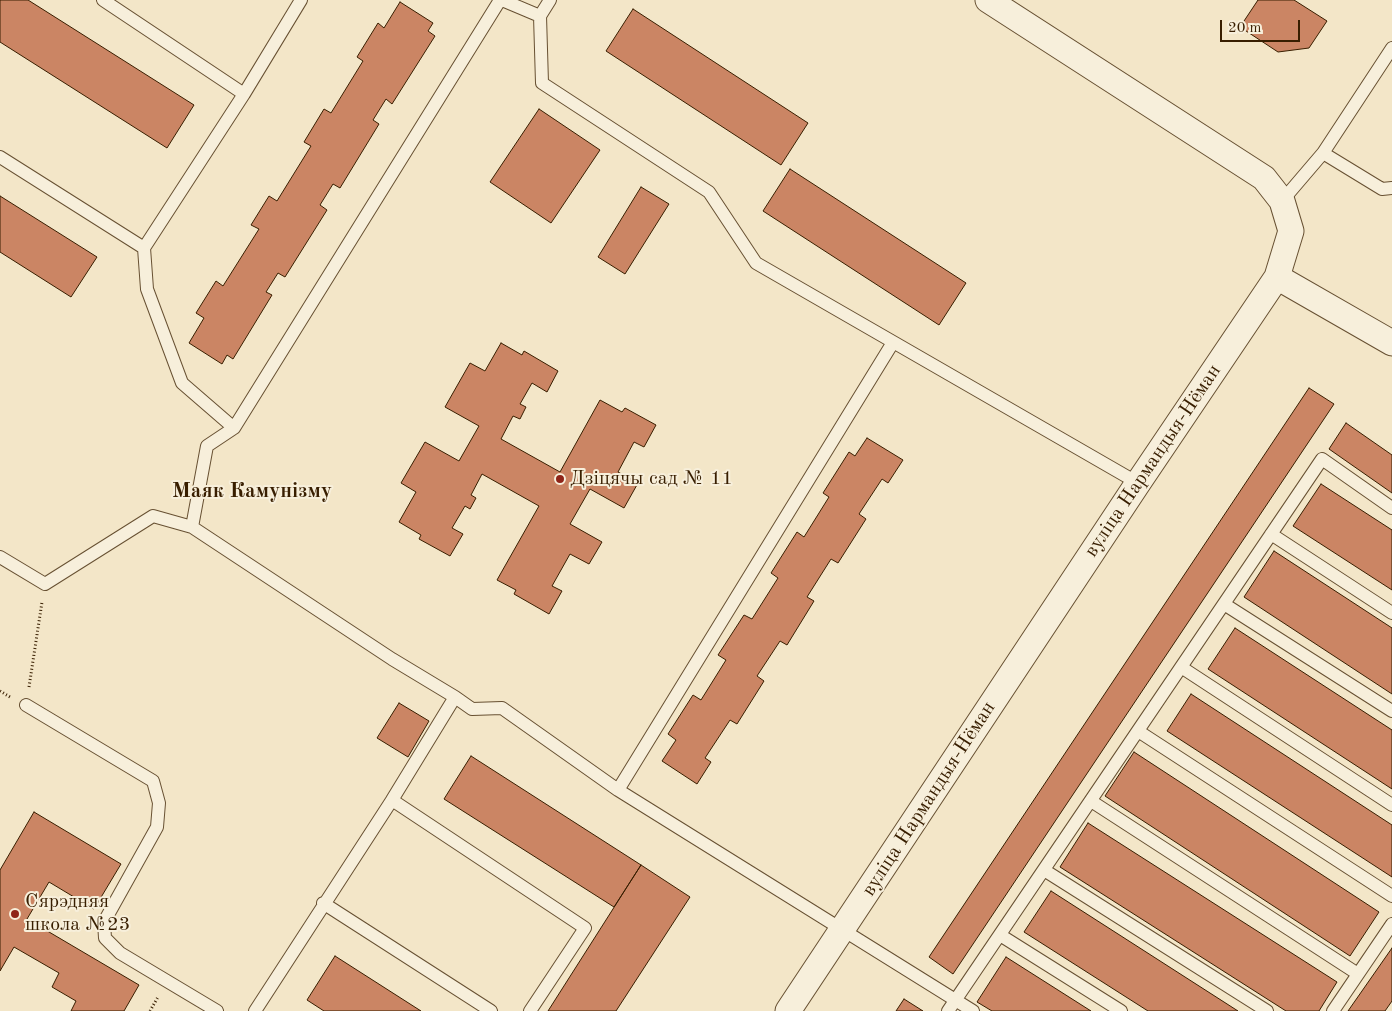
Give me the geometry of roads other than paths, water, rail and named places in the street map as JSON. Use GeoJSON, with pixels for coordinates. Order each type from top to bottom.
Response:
{"type":"FeatureCollection","features":[{"type":"Feature","properties":{"kind":"street","name":"вуліца Нармандыя-Нёман"},"geometry":{"type":"LineString","coordinates":[[788,1011],[1277,277],[1291,231],[1282,201],[1264,178],[988,0]]}},
{"type":"Feature","properties":{"kind":"street"},"geometry":{"type":"LineString","coordinates":[[1277,277],[1392,344]]}},
{"type":"Feature","properties":{"kind":"lane"},"geometry":{"type":"LineString","coordinates":[[103,0],[244,94]]}},
{"type":"Feature","properties":{"kind":"lane"},"geometry":{"type":"LineString","coordinates":[[234,428],[182,383],[148,289],[144,248],[244,94],[301,0]]}},
{"type":"Feature","properties":{"kind":"lane"},"geometry":{"type":"LineString","coordinates":[[192,527],[207,446],[234,428],[501,0],[540,16]]}},
{"type":"Feature","properties":{"kind":"lane"},"geometry":{"type":"LineString","coordinates":[[550,0],[540,16],[542,82],[708,192],[756,263],[892,344],[1138,483]]}},
{"type":"Feature","properties":{"kind":"lane"},"geometry":{"type":"LineString","coordinates":[[1282,201],[1322,153],[1392,48]]}},
{"type":"Feature","properties":{"kind":"lane"},"geometry":{"type":"LineString","coordinates":[[1322,153],[1382,189],[1392,188]]}},
{"type":"Feature","properties":{"kind":"lane"},"geometry":{"type":"LineString","coordinates":[[0,157],[144,248]]}},
{"type":"Feature","properties":{"kind":"lane"},"geometry":{"type":"LineString","coordinates":[[618,790],[892,344]]}},
{"type":"Feature","properties":{"kind":"lane"},"geometry":{"type":"LineString","coordinates":[[948,1011],[1322,459],[1392,508]]}},
{"type":"Feature","properties":{"kind":"lane"},"geometry":{"type":"LineString","coordinates":[[0,557],[45,584],[153,516],[192,527],[392,659],[472,709],[502,708],[618,790],[973,1011]]}},
{"type":"Feature","properties":{"kind":"lane"},"geometry":{"type":"LineString","coordinates":[[1271,534],[1392,614]]}},
{"type":"Feature","properties":{"kind":"lane"},"geometry":{"type":"LineString","coordinates":[[1224,604],[1392,711]]}},
{"type":"Feature","properties":{"kind":"lane"},"geometry":{"type":"LineString","coordinates":[[1181,667],[1392,804]]}},
{"type":"Feature","properties":{"kind":"lane"},"geometry":{"type":"LineString","coordinates":[[255,1011],[323,903],[392,800],[455,697]]}},
{"type":"Feature","properties":{"kind":"lane"},"geometry":{"type":"LineString","coordinates":[[26,705],[153,781],[159,803],[157,827],[104,922],[105,938],[120,953],[217,1011]]}},
{"type":"Feature","properties":{"kind":"lane"},"geometry":{"type":"LineString","coordinates":[[1138,731],[1392,896]]}},
{"type":"Feature","properties":{"kind":"lane"},"geometry":{"type":"LineString","coordinates":[[392,800],[585,928],[530,1011]]}},
{"type":"Feature","properties":{"kind":"lane"},"geometry":{"type":"LineString","coordinates":[[1090,801],[1358,974]]}},
{"type":"Feature","properties":{"kind":"lane"},"geometry":{"type":"LineString","coordinates":[[1044,870],[1266,1011]]}},
{"type":"Feature","properties":{"kind":"lane"},"geometry":{"type":"LineString","coordinates":[[323,903],[490,1011]]}},
{"type":"Feature","properties":{"kind":"lane"},"geometry":{"type":"LineString","coordinates":[[1333,1011],[1392,924]]}},
{"type":"Feature","properties":{"kind":"lane"},"geometry":{"type":"LineString","coordinates":[[1000,935],[1121,1011]]}},
{"type":"Feature","properties":{"kind":"place","name":"Дзіцячы сад № 11"},"geometry":{"type":"Point","coordinates":[560,479]}},
{"type":"Feature","properties":{"kind":"place","name":"Сярэдняя школа №23"},"geometry":{"type":"Point","coordinates":[15,914]}},
{"type":"Feature","properties":{"kind":"district","name":"Маяк Камунізму"},"geometry":{"type":"Point","coordinates":[252,491]}}]}
